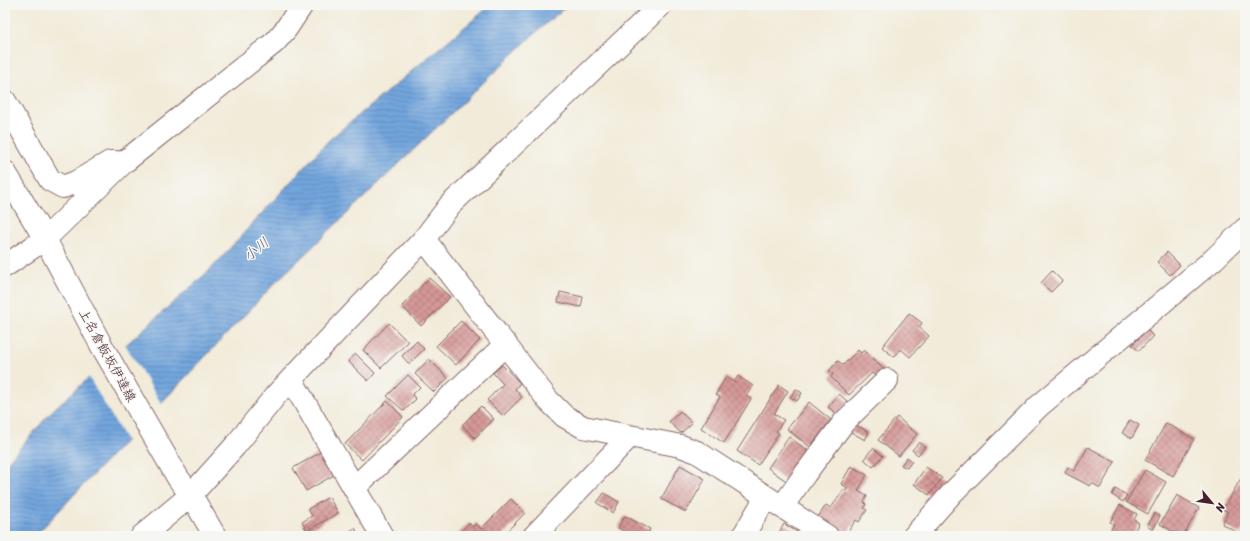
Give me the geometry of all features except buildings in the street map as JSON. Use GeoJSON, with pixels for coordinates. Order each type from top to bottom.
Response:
{"type":"FeatureCollection","features":[{"type":"Feature","properties":{"kind":"street"},"geometry":{"type":"LineString","coordinates":[[5,266],[45,239],[123,163],[275,42],[286,29],[302,5]]}},
{"type":"Feature","properties":{"kind":"street"},"geometry":{"type":"LineString","coordinates":[[142,536],[185,487],[235,446],[276,395],[424,239],[450,205],[661,5]]}},
{"type":"Feature","properties":{"kind":"street"},"geometry":{"type":"LineString","coordinates":[[5,101],[50,180],[63,187],[76,182],[110,162],[123,163]]}},
{"type":"Feature","properties":{"kind":"street","name":"上名倉飯坂伊達線"},"geometry":{"type":"LineString","coordinates":[[5,172],[45,239],[100,343],[215,536]]}},
{"type":"Feature","properties":{"kind":"street"},"geometry":{"type":"LineString","coordinates":[[914,536],[953,492],[1039,406],[1214,259],[1245,229]]}},
{"type":"Feature","properties":{"kind":"street"},"geometry":{"type":"LineString","coordinates":[[424,239],[548,400],[564,416],[583,427],[681,446],[697,452],[827,536]]}},
{"type":"Feature","properties":{"kind":"street"},"geometry":{"type":"LineString","coordinates":[[354,488],[506,344]]}},
{"type":"Feature","properties":{"kind":"street"},"geometry":{"type":"LineString","coordinates":[[291,379],[382,536]]}},
{"type":"Feature","properties":{"kind":"street"},"geometry":{"type":"LineString","coordinates":[[743,536],[774,502],[805,474],[844,422],[887,380]]}},
{"type":"Feature","properties":{"kind":"street"},"geometry":{"type":"LineString","coordinates":[[534,536],[630,436]]}},
{"type":"Feature","properties":{"kind":"water","name":"小川"},"geometry":{"type":"Polygon","coordinates":[[[491,5],[568,5],[535,33],[277,281],[35,536],[5,536],[5,465],[54,409],[211,269],[329,140],[491,5]]]}},
{"type":"Feature","properties":{"kind":"pier"},"geometry":{"type":"Polygon","coordinates":[[[125,344],[162,405],[127,442],[88,376],[125,344]]]}}]}
